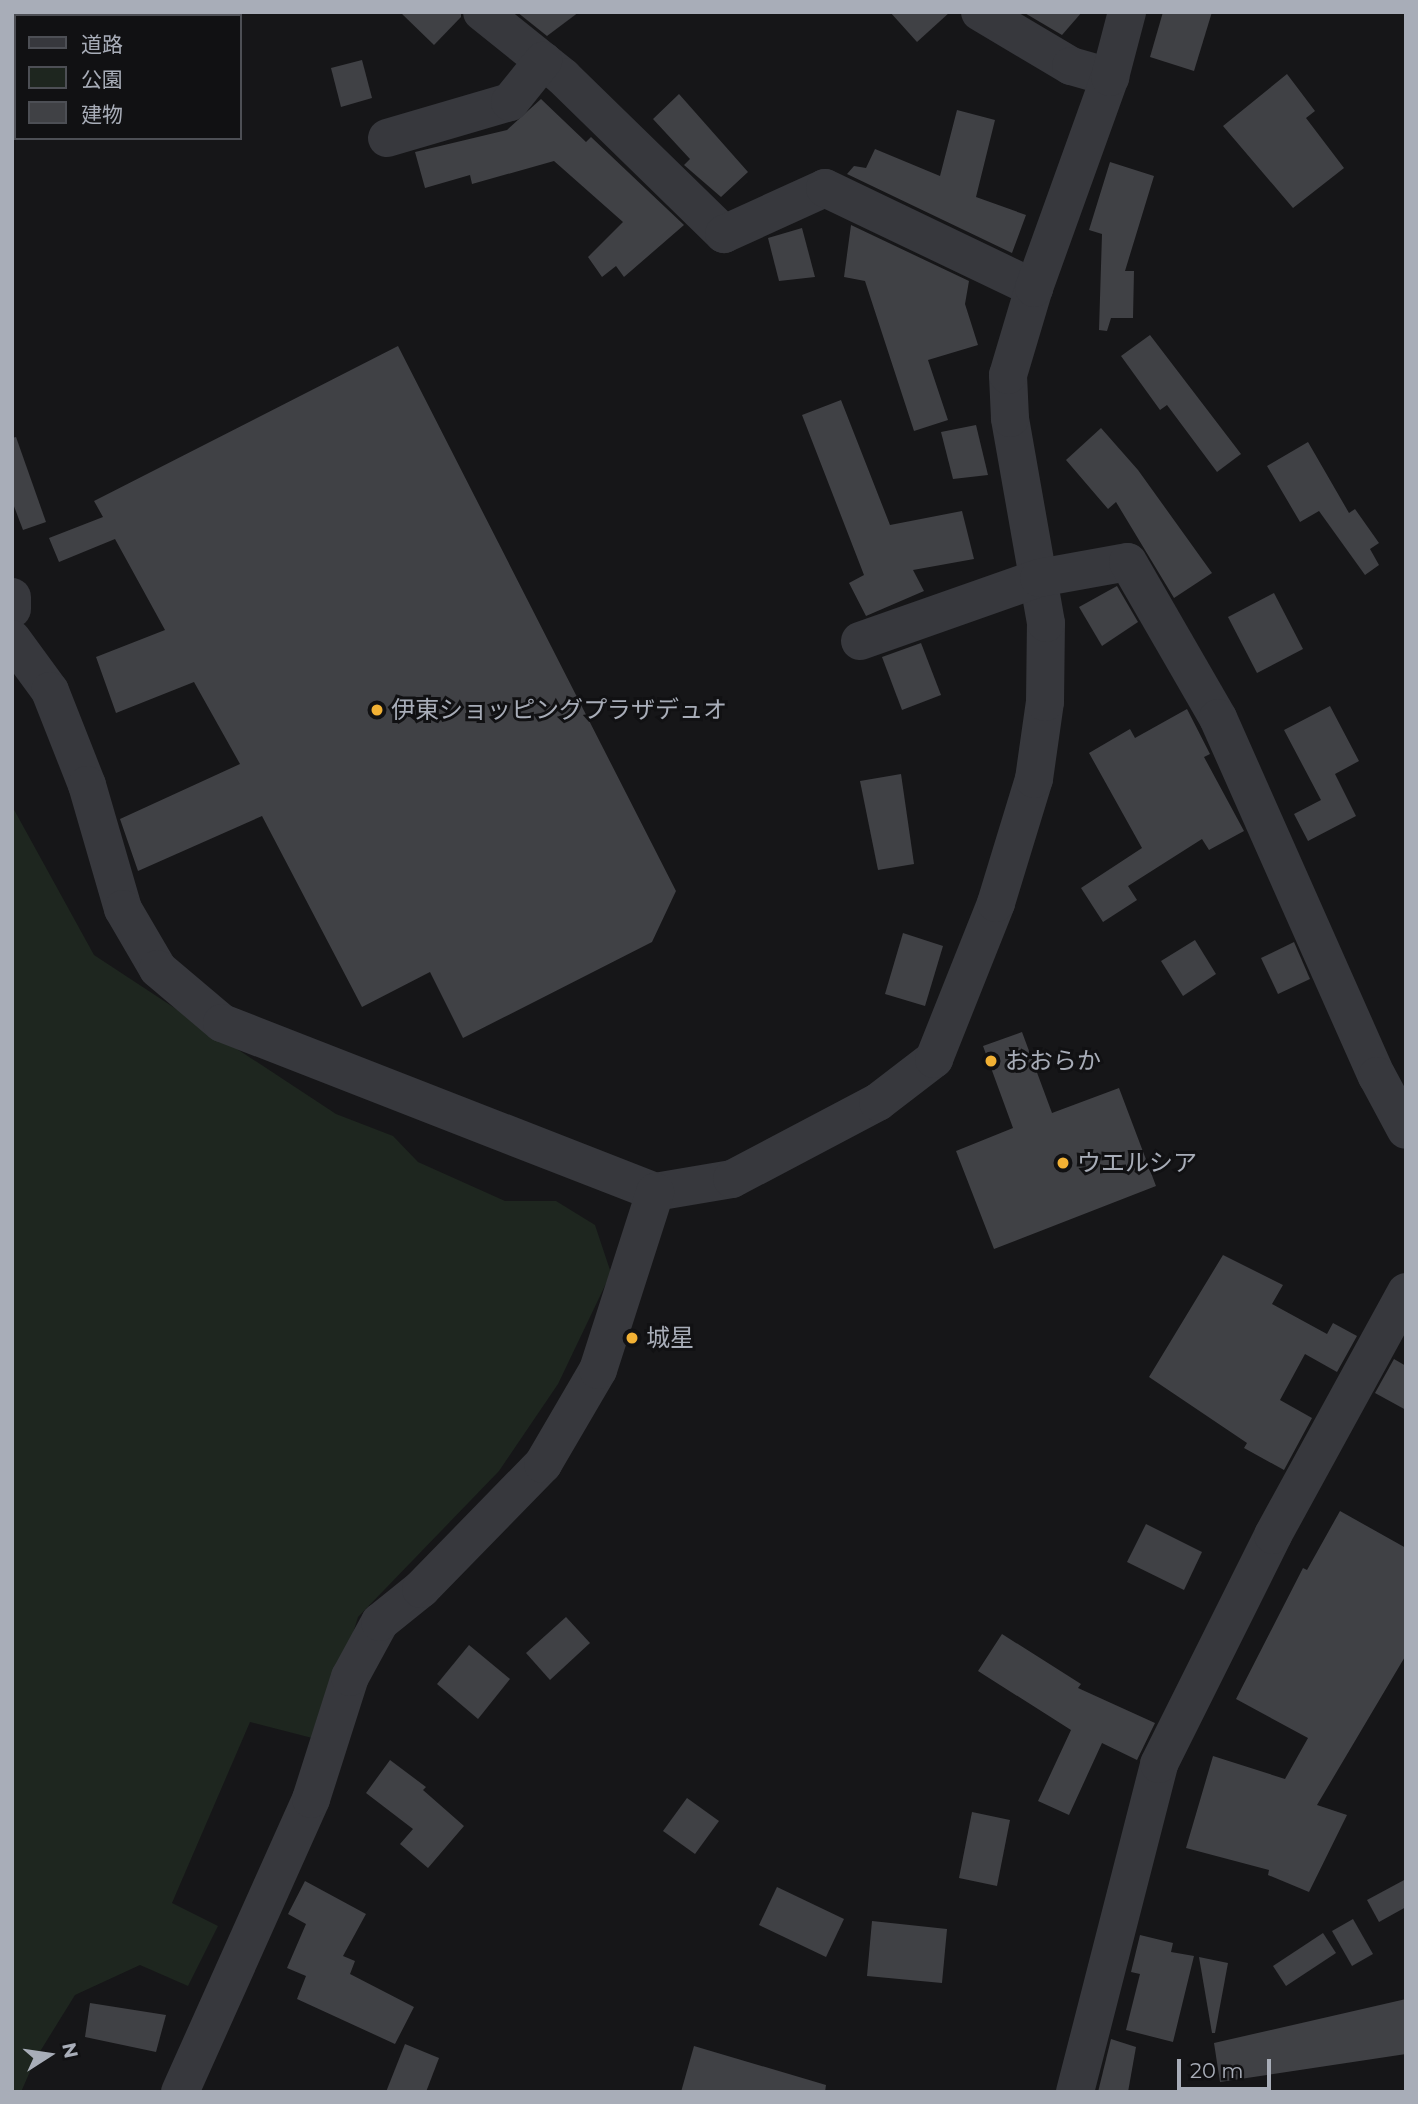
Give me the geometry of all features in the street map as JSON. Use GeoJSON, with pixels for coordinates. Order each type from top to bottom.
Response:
{"type":"FeatureCollection","features":[{"type":"Feature","properties":{"kind":"street"},"geometry":{"type":"LineString","coordinates":[[482,12],[543,61],[724,234],[825,188],[1034,288]]}},
{"type":"Feature","properties":{"kind":"street"},"geometry":{"type":"LineString","coordinates":[[980,12],[1071,66],[1111,77]]}},
{"type":"Feature","properties":{"kind":"street"},"geometry":{"type":"LineString","coordinates":[[12,639],[50,691],[87,785],[123,909],[158,969],[222,1023],[655,1192],[732,1179],[766,1164],[878,1102],[934,1059],[996,903],[1034,779],[1045,689],[1046,623],[1010,418],[1008,375],[1034,288],[1111,77],[1127,12]]}},
{"type":"Feature","properties":{"kind":"street"},"geometry":{"type":"LineString","coordinates":[[387,138],[510,102],[543,61]]}},
{"type":"Feature","properties":{"kind":"street"},"geometry":{"type":"LineString","coordinates":[[860,641],[1039,578],[1128,562],[1218,718],[1377,1076],[1406,1130]]}},
{"type":"Feature","properties":{"kind":"street"},"geometry":{"type":"LineString","coordinates":[[12,597],[12,609]]}},
{"type":"Feature","properties":{"kind":"street"},"geometry":{"type":"LineString","coordinates":[[180,2092],[311,1799],[351,1677],[380,1622],[421,1589],[543,1464],[598,1370],[655,1192]]}},
{"type":"Feature","properties":{"kind":"street"},"geometry":{"type":"LineString","coordinates":[[1075,2092],[1159,1764],[1273,1535],[1406,1292]]}},
{"type":"Feature","properties":{"kind":"green space"},"geometry":{"type":"Polygon","coordinates":[[[12,806],[94,955],[336,1114],[393,1136],[418,1162],[505,1201],[556,1201],[595,1225],[611,1273],[558,1384],[499,1471],[358,1617],[320,1740],[250,1722],[172,1903],[218,1926],[188,1986],[140,1965],[75,1995],[36,2058],[21,2092],[12,2092],[12,806]]]}},
{"type":"Feature","properties":{"kind":"building"},"geometry":{"type":"Polygon","coordinates":[[[400,12],[461,12],[461,17],[434,45],[400,12]]]}},
{"type":"Feature","properties":{"kind":"building"},"geometry":{"type":"Polygon","coordinates":[[[517,12],[579,12],[547,36],[517,12]]]}},
{"type":"Feature","properties":{"kind":"building"},"geometry":{"type":"Polygon","coordinates":[[[890,12],[950,12],[917,42],[890,12]]]}},
{"type":"Feature","properties":{"kind":"building"},"geometry":{"type":"Polygon","coordinates":[[[1023,12],[1082,12],[1062,35],[1023,12]]]}},
{"type":"Feature","properties":{"kind":"building"},"geometry":{"type":"Polygon","coordinates":[[[1163,12],[1212,12],[1194,71],[1150,57],[1163,12]]]}},
{"type":"Feature","properties":{"kind":"building"},"geometry":{"type":"Polygon","coordinates":[[[362,60],[372,98],[341,107],[331,68],[362,60]]]}},
{"type":"Feature","properties":{"kind":"building"},"geometry":{"type":"Polygon","coordinates":[[[1287,74],[1315,111],[1306,118],[1344,168],[1293,208],[1223,126],[1287,74]]]}},
{"type":"Feature","properties":{"kind":"building"},"geometry":{"type":"Polygon","coordinates":[[[679,94],[748,172],[721,197],[684,165],[690,159],[653,119],[679,94]]]}},
{"type":"Feature","properties":{"kind":"building"},"geometry":{"type":"Polygon","coordinates":[[[541,99],[586,142],[591,137],[684,225],[624,277],[616,266],[602,277],[588,257],[623,222],[554,161],[472,184],[470,175],[425,188],[415,152],[507,130],[541,99]]]}},
{"type":"Feature","properties":{"kind":"building"},"geometry":{"type":"Polygon","coordinates":[[[957,110],[995,120],[976,197],[1026,215],[1012,253],[847,174],[854,166],[866,168],[875,149],[940,176],[957,110]]]}},
{"type":"Feature","properties":{"kind":"building"},"geometry":{"type":"Polygon","coordinates":[[[1110,162],[1154,176],[1125,271],[1134,271],[1133,318],[1111,318],[1107,331],[1099,330],[1102,234],[1089,230],[1110,162]]]}},
{"type":"Feature","properties":{"kind":"building"},"geometry":{"type":"Polygon","coordinates":[[[851,225],[969,281],[965,304],[978,345],[928,360],[948,420],[914,431],[865,281],[844,277],[851,225]]]}},
{"type":"Feature","properties":{"kind":"building"},"geometry":{"type":"Polygon","coordinates":[[[802,228],[815,277],[779,281],[768,238],[802,228]]]}},
{"type":"Feature","properties":{"kind":"building"},"geometry":{"type":"Polygon","coordinates":[[[1150,335],[1241,454],[1217,472],[1167,405],[1160,410],[1121,356],[1150,335]]]}},
{"type":"Feature","properties":{"kind":"building"},"geometry":{"type":"Polygon","coordinates":[[[398,346],[676,891],[652,942],[463,1038],[430,972],[362,1007],[262,816],[138,871],[120,819],[240,764],[194,682],[116,713],[96,657],[165,630],[115,539],[59,562],[49,538],[103,517],[94,501],[398,346]]]}},
{"type":"Feature","properties":{"kind":"building"},"geometry":{"type":"Polygon","coordinates":[[[841,400],[890,525],[962,511],[974,559],[913,570],[924,591],[866,616],[849,583],[864,575],[802,415],[841,400]]]}},
{"type":"Feature","properties":{"kind":"building"},"geometry":{"type":"Polygon","coordinates":[[[976,425],[988,475],[953,479],[941,432],[976,425]]]}},
{"type":"Feature","properties":{"kind":"building"},"geometry":{"type":"Polygon","coordinates":[[[1101,428],[1138,470],[1212,573],[1174,598],[1116,502],[1108,509],[1066,460],[1101,428]]]}},
{"type":"Feature","properties":{"kind":"building"},"geometry":{"type":"Polygon","coordinates":[[[16,437],[46,522],[23,530],[12,501],[12,438],[16,437]]]}},
{"type":"Feature","properties":{"kind":"building"},"geometry":{"type":"Polygon","coordinates":[[[1308,442],[1349,513],[1355,509],[1379,543],[1370,549],[1379,565],[1365,575],[1319,511],[1300,522],[1267,466],[1308,442]]]}},
{"type":"Feature","properties":{"kind":"building"},"geometry":{"type":"Polygon","coordinates":[[[1117,586],[1138,622],[1102,646],[1079,607],[1117,586]]]}},
{"type":"Feature","properties":{"kind":"building"},"geometry":{"type":"Polygon","coordinates":[[[1274,593],[1303,649],[1257,673],[1228,617],[1274,593]]]}},
{"type":"Feature","properties":{"kind":"building"},"geometry":{"type":"Polygon","coordinates":[[[921,643],[941,695],[902,710],[882,657],[921,643]]]}},
{"type":"Feature","properties":{"kind":"building"},"geometry":{"type":"Polygon","coordinates":[[[1330,706],[1359,761],[1335,774],[1356,816],[1308,841],[1294,814],[1321,800],[1284,730],[1330,706]]]}},
{"type":"Feature","properties":{"kind":"building"},"geometry":{"type":"Polygon","coordinates":[[[1187,709],[1210,754],[1204,757],[1244,831],[1209,850],[1202,839],[1128,886],[1137,900],[1103,922],[1081,888],[1142,848],[1089,753],[1130,729],[1135,738],[1187,709]]]}},
{"type":"Feature","properties":{"kind":"building"},"geometry":{"type":"Polygon","coordinates":[[[901,774],[914,864],[878,870],[860,781],[901,774]]]}},
{"type":"Feature","properties":{"kind":"building"},"geometry":{"type":"Polygon","coordinates":[[[903,933],[943,946],[925,1006],[885,994],[903,933]]]}},
{"type":"Feature","properties":{"kind":"building"},"geometry":{"type":"Polygon","coordinates":[[[1195,940],[1216,974],[1183,996],[1161,961],[1195,940]]]}},
{"type":"Feature","properties":{"kind":"building"},"geometry":{"type":"Polygon","coordinates":[[[1294,942],[1310,979],[1278,994],[1261,958],[1294,942]]]}},
{"type":"Feature","properties":{"kind":"building"},"geometry":{"type":"Polygon","coordinates":[[[1022,1032],[1052,1113],[1119,1088],[1156,1186],[994,1249],[956,1151],[1013,1128],[983,1046],[1022,1032]]]}},
{"type":"Feature","properties":{"kind":"building"},"geometry":{"type":"Polygon","coordinates":[[[1223,1255],[1283,1285],[1272,1304],[1327,1334],[1333,1323],[1357,1336],[1337,1372],[1305,1354],[1280,1400],[1312,1418],[1284,1470],[1244,1448],[1247,1443],[1149,1377],[1223,1255]]]}},
{"type":"Feature","properties":{"kind":"building"},"geometry":{"type":"Polygon","coordinates":[[[1394,1359],[1406,1366],[1406,1410],[1375,1393],[1394,1359]]]}},
{"type":"Feature","properties":{"kind":"building"},"geometry":{"type":"Polygon","coordinates":[[[1340,1511],[1406,1548],[1406,1655],[1317,1805],[1347,1815],[1309,1892],[1268,1875],[1269,1870],[1186,1848],[1213,1756],[1285,1779],[1308,1738],[1236,1699],[1303,1568],[1307,1570],[1340,1511]]]}},
{"type":"Feature","properties":{"kind":"building"},"geometry":{"type":"Polygon","coordinates":[[[1146,1524],[1202,1552],[1184,1590],[1127,1562],[1146,1524]]]}},
{"type":"Feature","properties":{"kind":"building"},"geometry":{"type":"Polygon","coordinates":[[[566,1617],[590,1643],[550,1680],[526,1653],[566,1617]]]}},
{"type":"Feature","properties":{"kind":"building"},"geometry":{"type":"Polygon","coordinates":[[[1002,1634],[1081,1684],[1078,1688],[1155,1723],[1137,1760],[1102,1743],[1069,1815],[1038,1801],[1071,1730],[978,1671],[1002,1634]]]}},
{"type":"Feature","properties":{"kind":"building"},"geometry":{"type":"Polygon","coordinates":[[[469,1645],[510,1679],[478,1719],[437,1684],[469,1645]]]}},
{"type":"Feature","properties":{"kind":"building"},"geometry":{"type":"Polygon","coordinates":[[[390,1760],[426,1787],[423,1790],[464,1826],[428,1868],[400,1844],[413,1829],[366,1793],[390,1760]]]}},
{"type":"Feature","properties":{"kind":"building"},"geometry":{"type":"Polygon","coordinates":[[[687,1798],[719,1821],[695,1854],[663,1831],[687,1798]]]}},
{"type":"Feature","properties":{"kind":"building"},"geometry":{"type":"Polygon","coordinates":[[[972,1812],[1010,1820],[997,1886],[959,1878],[972,1812]]]}},
{"type":"Feature","properties":{"kind":"building"},"geometry":{"type":"Polygon","coordinates":[[[1406,1879],[1406,1907],[1379,1922],[1367,1900],[1406,1879]]]}},
{"type":"Feature","properties":{"kind":"building"},"geometry":{"type":"Polygon","coordinates":[[[305,1881],[366,1914],[343,1956],[355,1961],[350,1974],[414,2007],[395,2044],[297,1999],[306,1976],[287,1968],[306,1924],[288,1914],[305,1881]]]}},
{"type":"Feature","properties":{"kind":"building"},"geometry":{"type":"Polygon","coordinates":[[[777,1887],[844,1919],[826,1957],[759,1925],[777,1887]]]}},
{"type":"Feature","properties":{"kind":"building"},"geometry":{"type":"Polygon","coordinates":[[[1353,1919],[1373,1954],[1352,1966],[1332,1931],[1353,1919]]]}},
{"type":"Feature","properties":{"kind":"building"},"geometry":{"type":"Polygon","coordinates":[[[872,1921],[947,1929],[942,1983],[867,1976],[872,1921]]]}},
{"type":"Feature","properties":{"kind":"building"},"geometry":{"type":"Polygon","coordinates":[[[1323,1933],[1336,1953],[1286,1986],[1273,1966],[1323,1933]]]}},
{"type":"Feature","properties":{"kind":"building"},"geometry":{"type":"Polygon","coordinates":[[[1140,1935],[1173,1943],[1171,1952],[1194,1956],[1173,2042],[1126,2030],[1140,1974],[1131,1972],[1140,1935]]]}},
{"type":"Feature","properties":{"kind":"building"},"geometry":{"type":"Polygon","coordinates":[[[1199,1957],[1228,1963],[1215,2033],[1212,2033],[1199,1957]]]}},
{"type":"Feature","properties":{"kind":"building"},"geometry":{"type":"Polygon","coordinates":[[[1406,1999],[1406,2054],[1220,2082],[1214,2043],[1406,1999]]]}},
{"type":"Feature","properties":{"kind":"building"},"geometry":{"type":"Polygon","coordinates":[[[90,2003],[166,2015],[156,2052],[85,2037],[90,2003]]]}},
{"type":"Feature","properties":{"kind":"building"},"geometry":{"type":"Polygon","coordinates":[[[1111,2039],[1136,2047],[1128,2092],[1098,2092],[1111,2039]]]}},
{"type":"Feature","properties":{"kind":"building"},"geometry":{"type":"Polygon","coordinates":[[[405,2044],[439,2058],[426,2092],[386,2092],[405,2044]]]}},
{"type":"Feature","properties":{"kind":"building"},"geometry":{"type":"Polygon","coordinates":[[[694,2046],[826,2085],[825,2092],[681,2092],[694,2046]]]}},
{"type":"Feature","properties":{"kind":"place","name":"伊東ショッピングプラザデュオ"},"geometry":{"type":"Point","coordinates":[377,710]}},
{"type":"Feature","properties":{"kind":"place","name":"おおらか"},"geometry":{"type":"Point","coordinates":[991,1061]}},
{"type":"Feature","properties":{"kind":"place","name":"ウエルシア"},"geometry":{"type":"Point","coordinates":[1063,1163]}},
{"type":"Feature","properties":{"kind":"place","name":"城星"},"geometry":{"type":"Point","coordinates":[632,1338]}}]}
